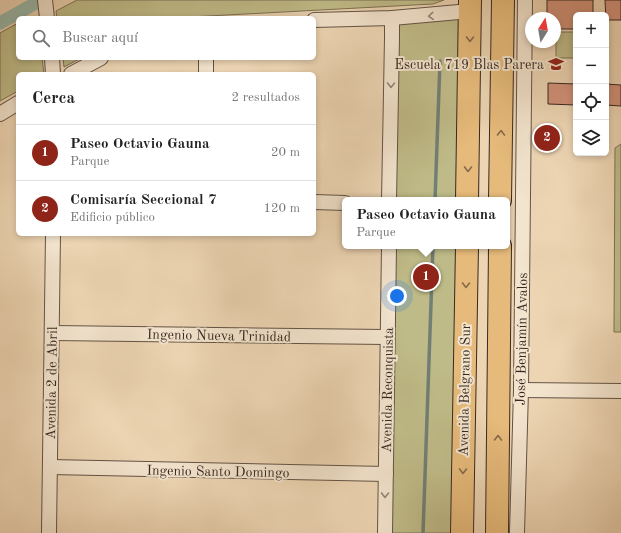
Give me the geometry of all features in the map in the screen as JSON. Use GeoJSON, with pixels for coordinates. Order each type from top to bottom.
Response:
{"type":"FeatureCollection","features":[{"type":"Feature","properties":{"kind":"highway"},"geometry":{"type":"LineString","coordinates":[[500,197],[503,0]]}},
{"type":"Feature","properties":{"kind":"highway"},"geometry":{"type":"LineString","coordinates":[[467,197],[470,6]]}},
{"type":"Feature","properties":{"kind":"highway","name":"Avenida Belgrano Sur"},"geometry":{"type":"LineString","coordinates":[[462,533],[466,249]]}},
{"type":"Feature","properties":{"kind":"highway"},"geometry":{"type":"LineString","coordinates":[[497,533],[500,249]]}},
{"type":"Feature","properties":{"kind":"street"},"geometry":{"type":"LineString","coordinates":[[45,0],[47,16]]}},
{"type":"Feature","properties":{"kind":"street","name":"José Benjamín Avalos"},"geometry":{"type":"LineString","coordinates":[[517,533],[521,390],[525,0]]}},
{"type":"Feature","properties":{"kind":"street"},"geometry":{"type":"LineString","coordinates":[[316,20],[392,18],[470,6]]}},
{"type":"Feature","properties":{"kind":"street"},"geometry":{"type":"LineString","coordinates":[[389,197],[392,18]]}},
{"type":"Feature","properties":{"kind":"street"},"geometry":{"type":"LineString","coordinates":[[52,60],[53,72]]}},
{"type":"Feature","properties":{"kind":"street"},"geometry":{"type":"LineString","coordinates":[[75,72],[97,60]]}},
{"type":"Feature","properties":{"kind":"street"},"geometry":{"type":"LineString","coordinates":[[206,60],[206,72]]}},
{"type":"Feature","properties":{"kind":"street"},"geometry":{"type":"LineString","coordinates":[[0,114],[16,104]]}},
{"type":"Feature","properties":{"kind":"street"},"geometry":{"type":"LineString","coordinates":[[316,202],[342,203]]}},
{"type":"Feature","properties":{"kind":"street","name":"Avenida 2 de Abril"},"geometry":{"type":"LineString","coordinates":[[49,533],[53,236]]}},
{"type":"Feature","properties":{"kind":"street","name":"Avenida Reconquista"},"geometry":{"type":"LineString","coordinates":[[384,533],[388,249]]}},
{"type":"Feature","properties":{"kind":"street","name":"Ingenio Nueva Trinidad"},"geometry":{"type":"LineString","coordinates":[[52,333],[387,337]]}},
{"type":"Feature","properties":{"kind":"street"},"geometry":{"type":"LineString","coordinates":[[521,390],[621,391]]}},
{"type":"Feature","properties":{"kind":"street","name":"Ingenio Santo Domingo"},"geometry":{"type":"LineString","coordinates":[[50,467],[386,474]]}},
{"type":"Feature","properties":{"kind":"shaded area"},"geometry":{"type":"Polygon","coordinates":[[[77,0],[444,0],[433,4],[208,16],[57,16],[56,11],[77,0]]]}},
{"type":"Feature","properties":{"kind":"shaded area"},"geometry":{"type":"Polygon","coordinates":[[[463,16],[460,197],[394,197],[396,22],[463,16]]]}},
{"type":"Feature","properties":{"kind":"shaded area"},"geometry":{"type":"Polygon","coordinates":[[[16,24],[16,60],[42,60],[44,72],[16,72],[16,92],[0,101],[0,33],[16,24]]]}},
{"type":"Feature","properties":{"kind":"shaded area"},"geometry":{"type":"Polygon","coordinates":[[[561,32],[573,32],[573,58],[556,58],[556,48],[561,48],[561,32]]]}},
{"type":"Feature","properties":{"kind":"shaded area"},"geometry":{"type":"Polygon","coordinates":[[[63,60],[77,60],[64,67],[63,60]]]}},
{"type":"Feature","properties":{"kind":"shaded area"},"geometry":{"type":"Polygon","coordinates":[[[621,144],[621,332],[614,332],[615,148],[621,144]]]}},
{"type":"Feature","properties":{"kind":"shaded area"},"geometry":{"type":"Polygon","coordinates":[[[393,249],[459,249],[453,533],[390,533],[393,249]]]}},
{"type":"Feature","properties":{"kind":"building"},"geometry":{"type":"Polygon","coordinates":[[[547,0],[593,0],[593,12],[573,12],[573,29],[561,29],[561,12],[547,12],[547,0]]]}},
{"type":"Feature","properties":{"kind":"building"},"geometry":{"type":"Polygon","coordinates":[[[605,0],[621,0],[621,20],[609,20],[609,12],[606,12],[605,0]]]}},
{"type":"Feature","properties":{"kind":"building"},"geometry":{"type":"Polygon","coordinates":[[[548,83],[573,84],[573,105],[548,104],[548,83]]]}},
{"type":"Feature","properties":{"kind":"building"},"geometry":{"type":"Polygon","coordinates":[[[609,84],[621,85],[621,106],[609,105],[609,84]]]}},
{"type":"Feature","properties":{"kind":"waterway"},"geometry":{"type":"LineString","coordinates":[[0,23],[41,0]]}},
{"type":"Feature","properties":{"kind":"waterway"},"geometry":{"type":"LineString","coordinates":[[435,197],[440,61]]}},
{"type":"Feature","properties":{"kind":"waterway"},"geometry":{"type":"LineString","coordinates":[[423,533],[433,249]]}},
{"type":"Feature","properties":{"kind":"place","name":"Escuela 719 Blas Parera"},"geometry":{"type":"Point","coordinates":[556,64]}},
{"type":"Feature","properties":{"kind":"place","name":"Comisaría Seccional 7"},"geometry":{"type":"Point","coordinates":[547,138]}},
{"type":"Feature","properties":{"kind":"place","name":"Paseo Octavio Gauna"},"geometry":{"type":"Point","coordinates":[426,277]}}]}
